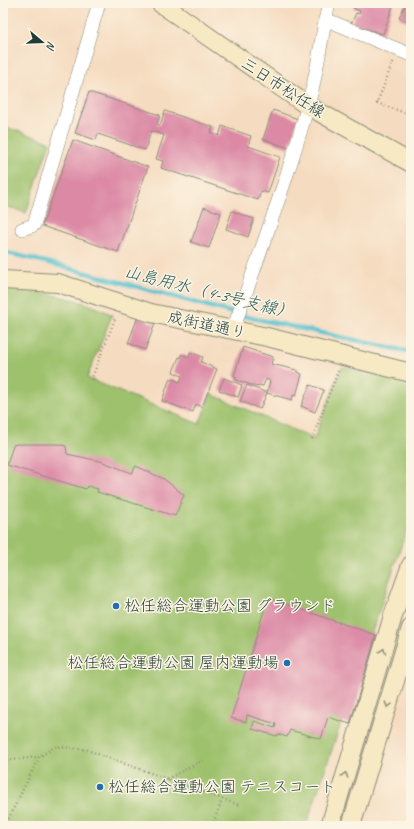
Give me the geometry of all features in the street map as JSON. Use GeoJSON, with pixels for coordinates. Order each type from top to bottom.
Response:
{"type":"FeatureCollection","features":[{"type":"Feature","properties":{"kind":"street"},"geometry":{"type":"LineString","coordinates":[[22,229],[34,225],[99,3]]}},
{"type":"Feature","properties":{"kind":"street"},"geometry":{"type":"LineString","coordinates":[[237,318],[287,175],[308,106],[329,3]]}},
{"type":"Feature","properties":{"kind":"street","name":"三日市松任線"},"geometry":{"type":"LineString","coordinates":[[161,4],[308,106],[411,163]]}},
{"type":"Feature","properties":{"kind":"street"},"geometry":{"type":"LineString","coordinates":[[325,19],[398,48],[411,55]]}},
{"type":"Feature","properties":{"kind":"street","name":"成街道通り"},"geometry":{"type":"LineString","coordinates":[[3,280],[58,283],[151,313],[237,318],[344,356],[411,372]]}},
{"type":"Feature","properties":{"kind":"street"},"geometry":{"type":"LineString","coordinates":[[330,826],[393,616],[411,565]]}},
{"type":"Feature","properties":{"kind":"street"},"geometry":{"type":"LineString","coordinates":[[351,826],[411,628]]}},
{"type":"Feature","properties":{"kind":"path"},"geometry":{"type":"LineString","coordinates":[[398,48],[377,103],[411,115]]}},
{"type":"Feature","properties":{"kind":"path"},"geometry":{"type":"LineString","coordinates":[[91,380],[121,304]]}},
{"type":"Feature","properties":{"kind":"path"},"geometry":{"type":"LineString","coordinates":[[312,439],[344,356]]}},
{"type":"Feature","properties":{"kind":"path"},"geometry":{"type":"LineString","coordinates":[[3,761],[39,757],[56,746],[87,750],[238,805]]}},
{"type":"Feature","properties":{"kind":"path"},"geometry":{"type":"LineString","coordinates":[[5,826],[39,757]]}},
{"type":"Feature","properties":{"kind":"path"},"geometry":{"type":"LineString","coordinates":[[167,779],[205,759]]}},
{"type":"Feature","properties":{"kind":"path"},"geometry":{"type":"LineString","coordinates":[[212,826],[222,800]]}},
{"type":"Feature","properties":{"kind":"green space"},"geometry":{"type":"Polygon","coordinates":[[[3,126],[50,142],[26,213],[3,205],[3,126]]]}},
{"type":"Feature","properties":{"kind":"green space"},"geometry":{"type":"Polygon","coordinates":[[[9,290],[75,300],[112,315],[87,378],[199,424],[211,394],[314,439],[342,367],[411,382],[411,517],[306,826],[3,826],[3,307],[9,290]]]}},
{"type":"Feature","properties":{"kind":"building"},"geometry":{"type":"Polygon","coordinates":[[[356,3],[394,3],[383,34],[351,24],[356,13],[359,14],[360,11],[353,8],[356,3]]]}},
{"type":"Feature","properties":{"kind":"building"},"geometry":{"type":"Polygon","coordinates":[[[406,3],[411,3],[411,23],[399,18],[406,3]]]}},
{"type":"Feature","properties":{"kind":"building"},"geometry":{"type":"Polygon","coordinates":[[[89,92],[160,115],[157,124],[160,125],[165,111],[213,127],[211,133],[219,136],[222,126],[251,136],[248,146],[280,157],[268,193],[261,191],[258,200],[161,168],[163,161],[156,159],[164,135],[151,131],[145,150],[98,134],[96,140],[75,133],[89,92]]]}},
{"type":"Feature","properties":{"kind":"building"},"geometry":{"type":"Polygon","coordinates":[[[273,110],[298,119],[289,148],[263,139],[273,110]]]}},
{"type":"Feature","properties":{"kind":"building"},"geometry":{"type":"Polygon","coordinates":[[[73,140],[148,167],[118,252],[42,226],[73,140]]]}},
{"type":"Feature","properties":{"kind":"building"},"geometry":{"type":"Polygon","coordinates":[[[204,207],[221,213],[209,248],[191,242],[204,207]]]}},
{"type":"Feature","properties":{"kind":"building"},"geometry":{"type":"Polygon","coordinates":[[[232,211],[254,219],[248,237],[226,229],[232,211]]]}},
{"type":"Feature","properties":{"kind":"building"},"geometry":{"type":"Polygon","coordinates":[[[138,317],[155,324],[145,350],[128,343],[138,317]]]}},
{"type":"Feature","properties":{"kind":"building"},"geometry":{"type":"Polygon","coordinates":[[[243,347],[273,357],[271,364],[297,370],[297,372],[302,374],[296,396],[293,395],[292,400],[267,393],[270,381],[266,379],[263,386],[259,385],[258,387],[236,380],[236,377],[234,376],[243,347]]]}},
{"type":"Feature","properties":{"kind":"building"},"geometry":{"type":"Polygon","coordinates":[[[190,352],[203,357],[201,362],[217,369],[202,407],[196,404],[193,412],[162,401],[170,378],[180,382],[182,376],[173,372],[179,357],[181,358],[181,354],[189,357],[190,352]]]}},
{"type":"Feature","properties":{"kind":"building"},"geometry":{"type":"Polygon","coordinates":[[[224,378],[242,385],[238,397],[219,390],[224,378]]]}},
{"type":"Feature","properties":{"kind":"building"},"geometry":{"type":"Polygon","coordinates":[[[247,385],[267,393],[260,409],[240,401],[247,385]]]}},
{"type":"Feature","properties":{"kind":"building"},"geometry":{"type":"Polygon","coordinates":[[[310,385],[324,390],[315,412],[301,406],[310,385]]]}},
{"type":"Feature","properties":{"kind":"building"},"geometry":{"type":"Polygon","coordinates":[[[58,444],[66,446],[67,454],[100,461],[132,473],[136,466],[164,479],[184,495],[175,516],[97,492],[98,489],[87,486],[86,489],[7,465],[13,445],[58,444]]]}},
{"type":"Feature","properties":{"kind":"building","name":"松任総合運動公園 屋内運動場"},"geometry":{"type":"Polygon","coordinates":[[[268,598],[376,635],[350,724],[328,717],[321,739],[290,730],[287,737],[278,734],[277,736],[252,729],[254,721],[275,728],[276,724],[247,715],[246,722],[231,718],[268,598]]]}},
{"type":"Feature","properties":{"kind":"waterway","name":"山島用水（4-3号支線）"},"geometry":{"type":"LineString","coordinates":[[3,252],[46,262],[252,318],[411,352]]}},
{"type":"Feature","properties":{"kind":"place","name":"松任総合運動公園 グラウンド"},"geometry":{"type":"Point","coordinates":[116,606]}},
{"type":"Feature","properties":{"kind":"place","name":"松任総合運動公園 屋内運動場"},"geometry":{"type":"Point","coordinates":[287,663]}},
{"type":"Feature","properties":{"kind":"place","name":"松任総合運動公園 テニスコート"},"geometry":{"type":"Point","coordinates":[100,787]}}]}
